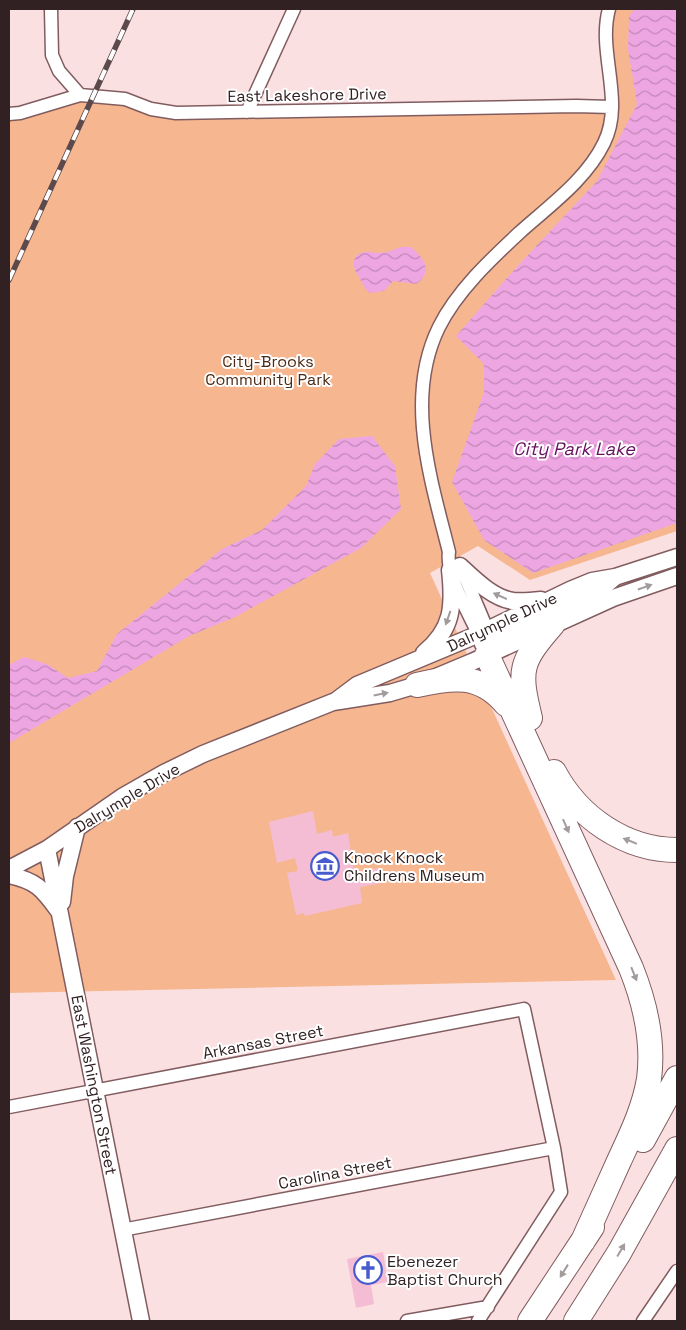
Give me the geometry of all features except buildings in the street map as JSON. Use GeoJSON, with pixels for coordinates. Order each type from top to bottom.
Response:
{"type":"FeatureCollection","features":[{"type":"Feature","properties":{"kind":"highway"},"geometry":{"type":"LineString","coordinates":[[522,716],[523,670],[535,645],[553,624]]}},
{"type":"Feature","properties":{"kind":"highway"},"geometry":{"type":"LineString","coordinates":[[487,642],[522,716],[644,1002],[649,1034],[649,1079],[643,1107],[583,1241]]}},
{"type":"Feature","properties":{"kind":"highway"},"geometry":{"type":"LineString","coordinates":[[415,673],[474,680],[492,690],[522,716],[558,779],[579,807],[588,815],[606,829],[628,840],[649,847],[677,850]]}},
{"type":"Feature","properties":{"kind":"highway"},"geometry":{"type":"LineString","coordinates":[[530,1321],[583,1241],[677,1078]]}},
{"type":"Feature","properties":{"kind":"highway"},"geometry":{"type":"LineString","coordinates":[[576,1321],[620,1253],[677,1149]]}},
{"type":"Feature","properties":{"kind":"street"},"geometry":{"type":"LineString","coordinates":[[51,9],[52,55],[59,71],[80,95]]}},
{"type":"Feature","properties":{"kind":"street"},"geometry":{"type":"LineString","coordinates":[[247,112],[294,9]]}},
{"type":"Feature","properties":{"kind":"street"},"geometry":{"type":"LineString","coordinates":[[548,600],[512,601],[502,598],[455,568],[448,561],[449,552],[431,478],[423,426],[423,383],[433,342],[448,311],[493,258],[578,180],[591,164],[605,141],[611,124],[606,25],[609,9]]}},
{"type":"Feature","properties":{"kind":"street","name":"East Lakeshore Drive"},"geometry":{"type":"LineString","coordinates":[[9,114],[20,113],[80,95],[124,99],[151,110],[176,113],[611,107]]}},
{"type":"Feature","properties":{"kind":"street","name":"Dalrymple Drive"},"geometry":{"type":"LineString","coordinates":[[9,869],[47,849],[77,826],[122,797],[164,773],[203,754],[333,702],[390,693],[415,673],[487,642],[548,600],[592,581],[615,577],[677,557]]}},
{"type":"Feature","properties":{"kind":"street"},"geometry":{"type":"LineString","coordinates":[[455,568],[487,642],[598,592],[615,577]]}},
{"type":"Feature","properties":{"kind":"street"},"geometry":{"type":"LineString","coordinates":[[415,673],[440,636],[447,621],[452,606],[455,568]]}},
{"type":"Feature","properties":{"kind":"street","name":"Dalrymple Drive"},"geometry":{"type":"LineString","coordinates":[[333,702],[357,685],[415,673],[487,642],[553,624],[613,598],[677,576]]}},
{"type":"Feature","properties":{"kind":"street"},"geometry":{"type":"LineString","coordinates":[[60,914],[77,826]]}},
{"type":"Feature","properties":{"kind":"street","name":"East Washington Street"},"geometry":{"type":"LineString","coordinates":[[47,849],[140,1321]]}},
{"type":"Feature","properties":{"kind":"street"},"geometry":{"type":"LineString","coordinates":[[9,874],[25,878],[38,885],[60,914]]}},
{"type":"Feature","properties":{"kind":"street","name":"Arkansas Street"},"geometry":{"type":"LineString","coordinates":[[9,1107],[524,1010],[554,1148]]}},
{"type":"Feature","properties":{"kind":"street"},"geometry":{"type":"LineString","coordinates":[[478,1321],[561,1192],[554,1148]]}},
{"type":"Feature","properties":{"kind":"street","name":"Carolina Street"},"geometry":{"type":"LineString","coordinates":[[122,1230],[554,1148]]}},
{"type":"Feature","properties":{"kind":"street"},"geometry":{"type":"LineString","coordinates":[[643,1321],[677,1271]]}},
{"type":"Feature","properties":{"kind":"street"},"geometry":{"type":"LineString","coordinates":[[407,1321],[488,1307]]}},
{"type":"Feature","properties":{"kind":"green space","name":"City-Brooks Community Park"},"geometry":{"type":"Polygon","coordinates":[[[611,9],[677,9],[677,531],[530,580],[478,546],[430,573],[616,980],[9,993],[9,114],[93,96],[176,113],[611,107],[611,9]]]}},
{"type":"Feature","properties":{"kind":"water","name":"City Park Lake"},"geometry":{"type":"Polygon","coordinates":[[[635,9],[677,9],[677,523],[533,573],[484,540],[452,482],[484,392],[484,364],[456,336],[513,271],[597,181],[637,104],[628,49],[629,16],[635,9]]]}},
{"type":"Feature","properties":{"kind":"water"},"geometry":{"type":"Polygon","coordinates":[[[401,247],[411,247],[420,256],[425,265],[425,275],[416,284],[393,281],[384,291],[370,293],[364,287],[355,270],[354,260],[358,254],[378,253],[401,247]]]}},
{"type":"Feature","properties":{"kind":"water"},"geometry":{"type":"Polygon","coordinates":[[[372,436],[395,466],[401,509],[361,548],[235,617],[189,636],[9,743],[9,665],[24,657],[47,664],[68,678],[97,671],[117,634],[222,549],[262,530],[306,486],[315,464],[339,439],[372,436]]]}},
{"type":"Feature","properties":{"kind":"railway"},"geometry":{"type":"LineString","coordinates":[[9,280],[133,9]]}},
{"type":"Feature","properties":{"kind":"place","name":"Knock Knock Childrens Museum"},"geometry":{"type":"Point","coordinates":[325,866]}},
{"type":"Feature","properties":{"kind":"place","name":"Ebenezer Baptist Church"},"geometry":{"type":"Point","coordinates":[368,1270]}}]}
